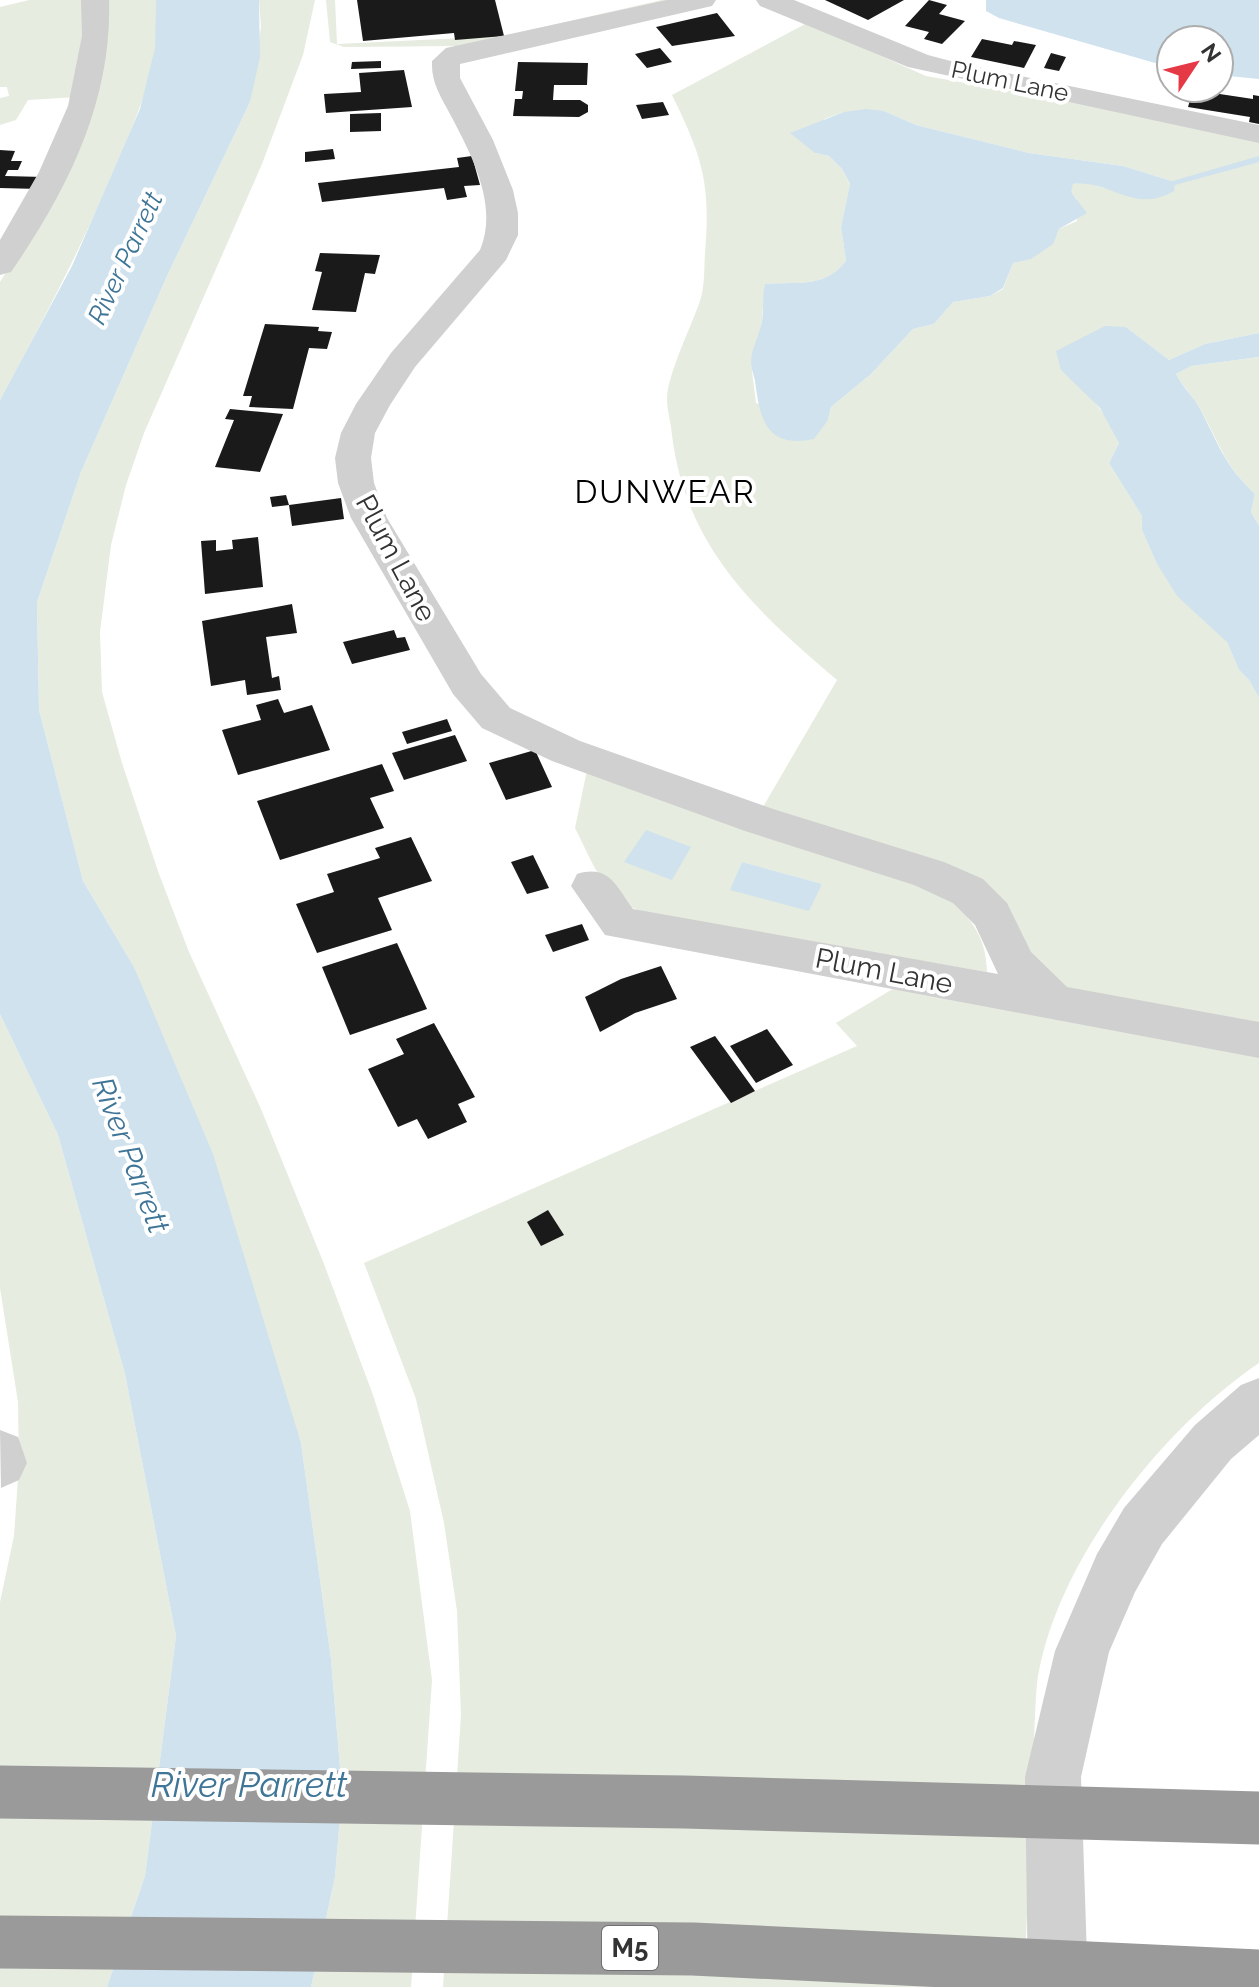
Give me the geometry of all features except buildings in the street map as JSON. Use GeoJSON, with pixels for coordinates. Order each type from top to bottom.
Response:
{"type":"FeatureCollection","features":[{"type":"Feature","properties":{"kind":"highway"},"geometry":{"type":"LineString","coordinates":[[0,1792],[684,1802],[1259,1818]]}},
{"type":"Feature","properties":{"kind":"highway","name":"M5"},"geometry":{"type":"LineString","coordinates":[[0,1942],[693,1949],[1259,1976]]}},
{"type":"Feature","properties":{"kind":"street"},"geometry":{"type":"LineString","coordinates":[[0,265],[48,185],[85,101],[95,55],[95,0]]}},
{"type":"Feature","properties":{"kind":"street","name":"Plum Lane"},"geometry":{"type":"LineString","coordinates":[[702,0],[542,38],[456,54],[446,61],[446,78],[500,194],[502,243],[403,360],[373,404],[358,433],[353,458],[360,495],[400,575],[467,684],[496,718],[566,751],[760,820],[929,873],[968,891],[992,915],[1014,963],[1053,1001]]}},
{"type":"Feature","properties":{"kind":"street","name":"Plum Lane"},"geometry":{"type":"LineString","coordinates":[[770,0],[918,61],[1259,134]]}},
{"type":"Feature","properties":{"kind":"street","name":"Plum Lane"},"geometry":{"type":"LineString","coordinates":[[592,886],[620,923],[1259,1040]]}},
{"type":"Feature","properties":{"kind":"street"},"geometry":{"type":"LineString","coordinates":[[1058,1987],[1053,1777],[1082,1651],[1116,1573],[1143,1526],[1213,1442],[1259,1402]]}},
{"type":"Feature","properties":{"kind":"shaded area"},"geometry":{"type":"Polygon","coordinates":[[[29,0],[89,0],[78,97],[28,100],[16,120],[0,125],[0,98],[9,96],[7,87],[0,87],[0,7],[29,0]]]}},
{"type":"Feature","properties":{"kind":"shaded area"},"geometry":{"type":"Polygon","coordinates":[[[103,0],[156,0],[157,24],[151,70],[137,116],[97,209],[0,400],[0,282],[37,222],[103,0]]]}},
{"type":"Feature","properties":{"kind":"shaded area"},"geometry":{"type":"Polygon","coordinates":[[[259,0],[315,0],[303,55],[262,164],[144,433],[126,485],[111,545],[100,632],[102,692],[159,874],[189,952],[261,1109],[324,1264],[373,1395],[410,1511],[432,1680],[411,1987],[311,1987],[335,1877],[342,1792],[331,1659],[301,1443],[134,967],[83,881],[39,710],[37,602],[81,472],[167,276],[250,102],[261,27],[259,0]]]}},
{"type":"Feature","properties":{"kind":"shaded area"},"geometry":{"type":"Polygon","coordinates":[[[326,0],[335,0],[337,44],[504,36],[662,0],[676,0],[458,46],[344,47],[330,42],[326,0]]]}},
{"type":"Feature","properties":{"kind":"shaded area"},"geometry":{"type":"Polygon","coordinates":[[[807,23],[926,76],[1113,109],[1259,141],[1259,333],[1205,344],[1169,360],[1126,327],[1061,370],[1095,403],[1114,432],[1119,443],[1109,463],[1142,516],[1142,530],[1156,562],[1227,642],[1239,670],[1259,698],[1259,1025],[1068,988],[1043,973],[1013,925],[763,807],[837,680],[752,602],[729,574],[692,511],[680,475],[668,389],[702,295],[707,207],[697,153],[672,95],[807,23]],[[884,111],[844,112],[824,119],[815,153],[829,156],[842,169],[850,185],[841,227],[846,261],[838,270],[819,280],[765,284],[761,330],[751,363],[756,403],[828,420],[831,407],[871,374],[913,329],[934,324],[953,302],[990,296],[1003,289],[1013,263],[1041,252],[1059,229],[1077,221],[1077,199],[1070,192],[1073,184],[1088,182],[1103,188],[1175,182],[1123,166],[1029,153],[916,125],[884,111]]]}},
{"type":"Feature","properties":{"kind":"shaded area"},"geometry":{"type":"Polygon","coordinates":[[[1259,357],[1259,526],[1251,512],[1255,494],[1228,462],[1198,405],[1176,374],[1191,366],[1259,357]]]}},
{"type":"Feature","properties":{"kind":"shaded area"},"geometry":{"type":"Polygon","coordinates":[[[587,770],[944,892],[980,936],[987,972],[683,920],[636,909],[622,902],[607,887],[575,828],[587,770]],[[742,862],[731,890],[822,885],[742,862]]]}},
{"type":"Feature","properties":{"kind":"shaded area"},"geometry":{"type":"Polygon","coordinates":[[[901,984],[1259,1053],[1259,1363],[1187,1422],[1121,1498],[1069,1584],[1051,1627],[1036,1692],[1024,1987],[443,1987],[461,1715],[457,1611],[444,1523],[416,1399],[364,1263],[857,1046],[836,1023],[901,984]]]}},
{"type":"Feature","properties":{"kind":"shaded area"},"geometry":{"type":"Polygon","coordinates":[[[0,1014],[58,1135],[125,1374],[176,1636],[145,1876],[107,1987],[0,1987],[0,1602],[14,1536],[19,1464],[18,1402],[0,1288],[0,1014]]]}},
{"type":"Feature","properties":{"kind":"water","name":"River Parrett"},"geometry":{"type":"Polygon","coordinates":[[[156,0],[259,0],[260,57],[250,102],[167,276],[81,472],[37,602],[39,710],[83,881],[134,967],[213,1154],[301,1443],[331,1659],[342,1792],[335,1877],[311,1987],[107,1987],[145,1876],[176,1636],[125,1374],[58,1135],[0,1014],[0,400],[72,266],[140,109],[155,48],[156,0]]]}},
{"type":"Feature","properties":{"kind":"water"},"geometry":{"type":"Polygon","coordinates":[[[986,0],[1259,0],[1259,79],[1235,77],[1235,24],[1155,24],[1155,63],[999,18],[986,11],[986,0]]]}},
{"type":"Feature","properties":{"kind":"water"},"geometry":{"type":"Polygon","coordinates":[[[866,109],[884,111],[916,125],[1029,153],[1123,166],[1175,182],[1174,191],[1146,199],[1099,186],[1073,184],[1071,192],[1087,213],[1059,229],[1053,244],[1031,259],[1013,263],[1003,288],[990,296],[953,302],[934,324],[913,329],[871,374],[831,407],[828,420],[814,439],[785,440],[768,428],[763,419],[751,365],[762,321],[765,284],[819,280],[838,270],[846,261],[841,227],[850,184],[842,169],[829,156],[815,153],[790,133],[844,112],[866,109]]]}},
{"type":"Feature","properties":{"kind":"water"},"geometry":{"type":"Polygon","coordinates":[[[1105,326],[1126,327],[1169,360],[1205,344],[1259,333],[1259,357],[1191,366],[1176,374],[1198,405],[1228,462],[1255,494],[1251,512],[1259,526],[1259,698],[1239,670],[1227,642],[1177,596],[1156,562],[1142,530],[1142,516],[1109,463],[1119,443],[1100,408],[1061,370],[1056,351],[1105,326]]]}},
{"type":"Feature","properties":{"kind":"water"},"geometry":{"type":"Polygon","coordinates":[[[646,830],[691,847],[672,880],[624,862],[646,830]]]}},
{"type":"Feature","properties":{"kind":"water"},"geometry":{"type":"Polygon","coordinates":[[[742,862],[822,884],[809,911],[730,890],[742,862]]]}},
{"type":"Feature","properties":{"kind":"waterway"},"geometry":{"type":"LineString","coordinates":[[1175,182],[1259,159]]}},
{"type":"Feature","properties":{"kind":"district","name":"DUNWEAR"},"geometry":{"type":"Point","coordinates":[665,491]}}]}
